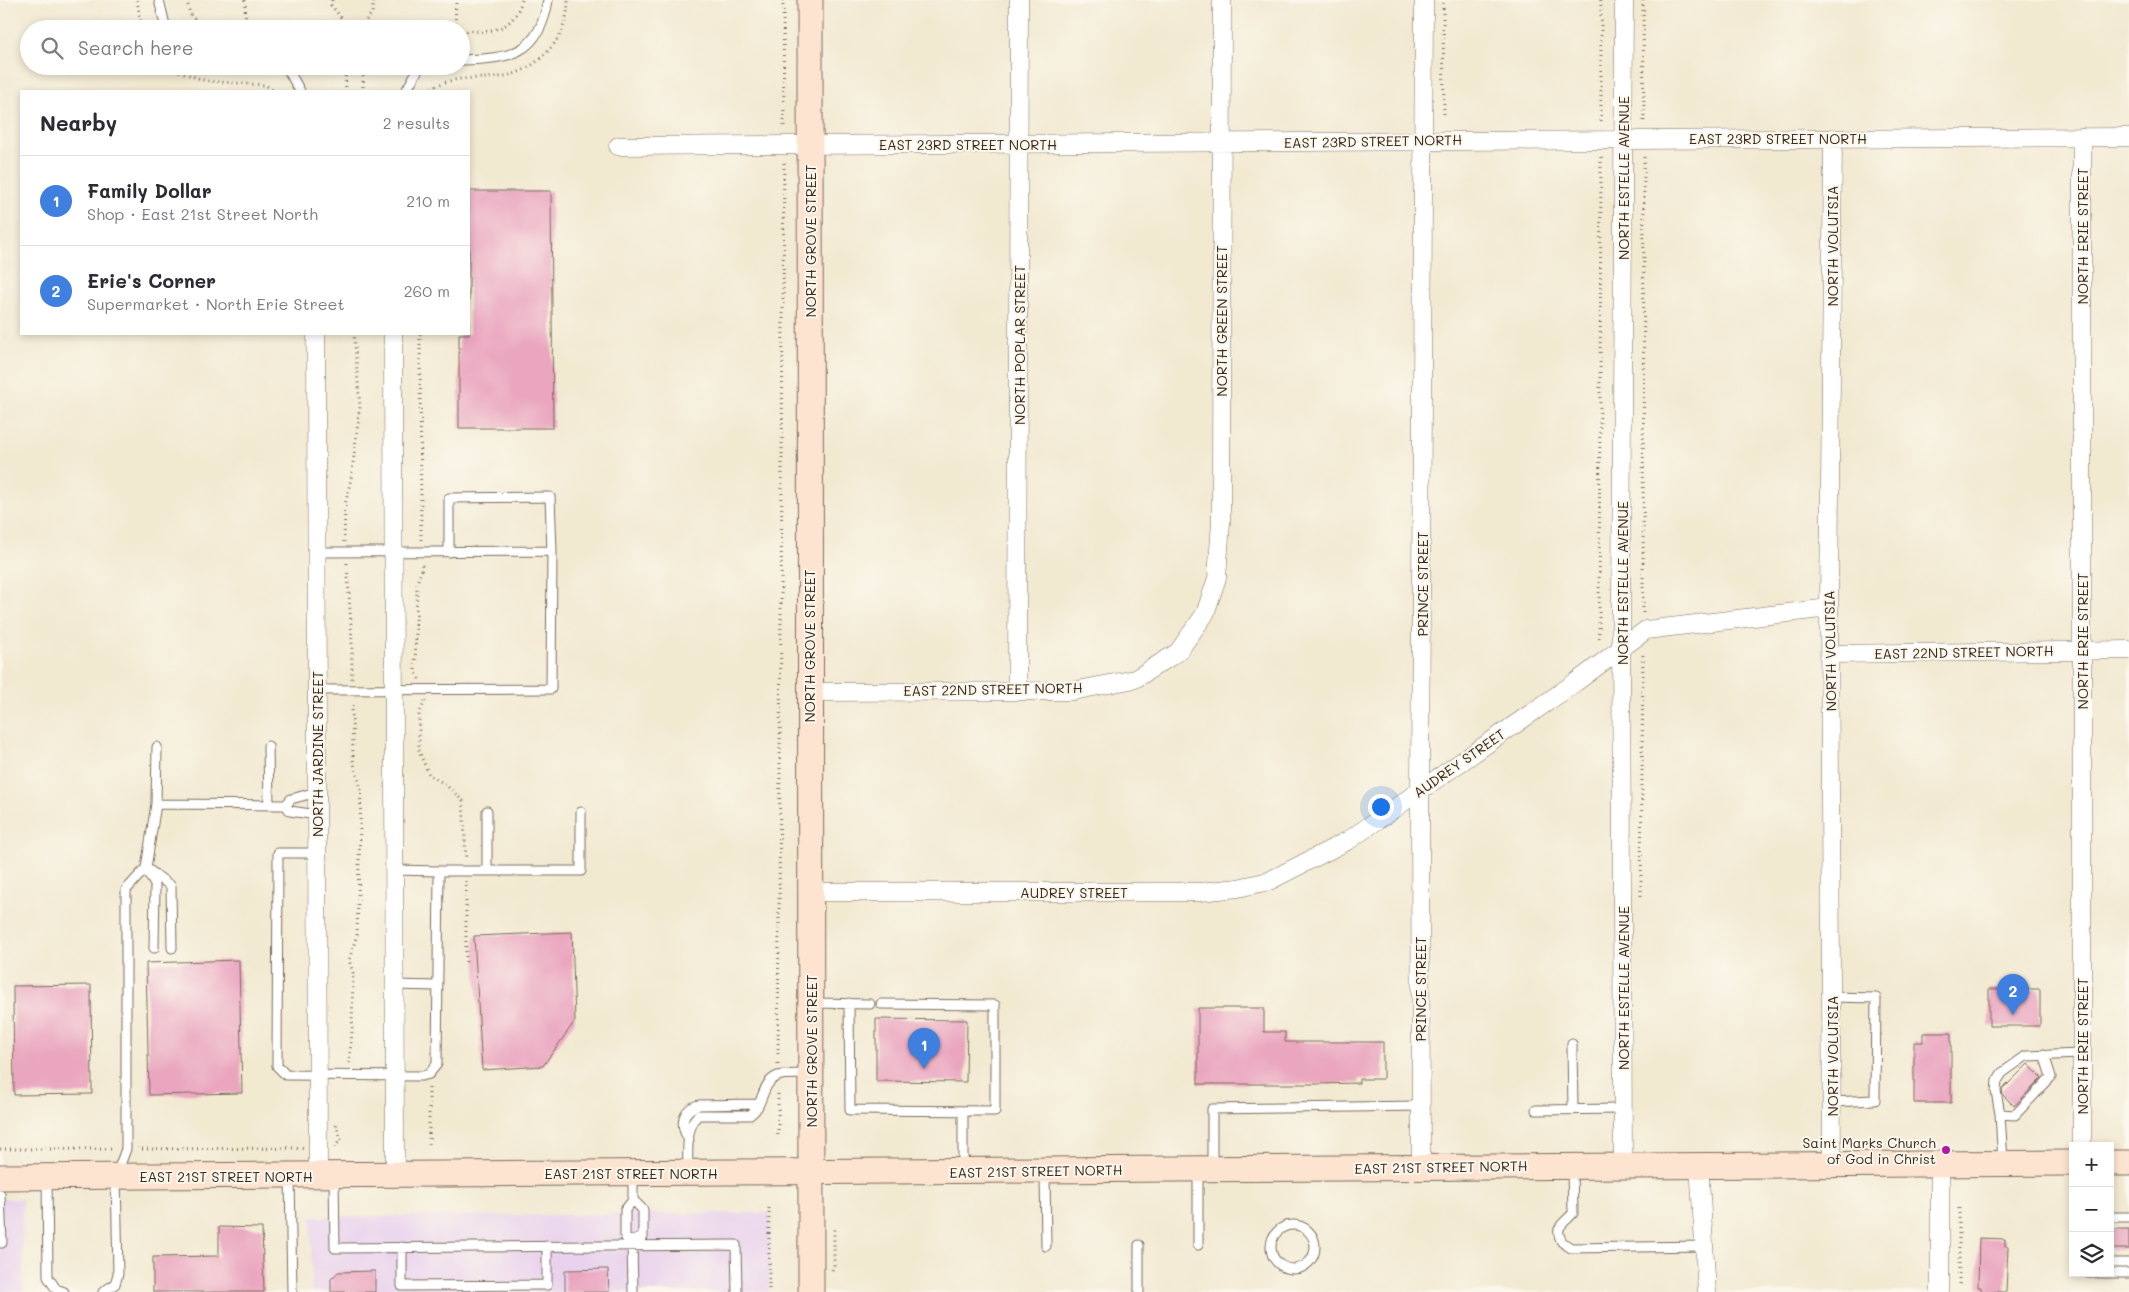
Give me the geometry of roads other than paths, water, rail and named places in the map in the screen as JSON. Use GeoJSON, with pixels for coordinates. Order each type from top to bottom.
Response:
{"type":"FeatureCollection","features":[{"type":"Feature","properties":{"kind":"main road","name":"NORTH GROVE STREET"},"geometry":{"type":"LineString","coordinates":[[810,0],[809,692],[811,1292]]}},
{"type":"Feature","properties":{"kind":"main road","name":"EAST 21ST STREET NORTH"},"geometry":{"type":"LineString","coordinates":[[0,1177],[963,1172],[2069,1163]]}},
{"type":"Feature","properties":{"kind":"main road"},"geometry":{"type":"LineString","coordinates":[[2114,1163],[2129,1163]]}},
{"type":"Feature","properties":{"kind":"street","name":"NORTH POPLAR STREET"},"geometry":{"type":"LineString","coordinates":[[1017,691],[1019,0]]}},
{"type":"Feature","properties":{"kind":"street","name":"NORTH GREEN STREET"},"geometry":{"type":"LineString","coordinates":[[1190,635],[1205,614],[1217,578],[1221,522],[1222,0]]}},
{"type":"Feature","properties":{"kind":"street","name":"PRINCE STREET"},"geometry":{"type":"LineString","coordinates":[[1421,1168],[1420,791],[1424,0]]}},
{"type":"Feature","properties":{"kind":"street","name":"NORTH ESTELLE AVENUE"},"geometry":{"type":"LineString","coordinates":[[1623,1166],[1621,648],[1624,0]]}},
{"type":"Feature","properties":{"kind":"street","name":"NORTH ERIE STREET"},"geometry":{"type":"LineString","coordinates":[[2082,137],[2082,1142]]}},
{"type":"Feature","properties":{"kind":"street","name":"EAST 23RD STREET NORTH"},"geometry":{"type":"LineString","coordinates":[[618,146],[2129,137]]}},
{"type":"Feature","properties":{"kind":"street","name":"NORTH VOLUTSIA"},"geometry":{"type":"LineString","coordinates":[[1832,1165],[1829,608],[1833,138]]}},
{"type":"Feature","properties":{"kind":"street","name":"NORTH JARDINE STREET"},"geometry":{"type":"LineString","coordinates":[[316,335],[318,1076],[326,1175]]}},
{"type":"Feature","properties":{"kind":"street"},"geometry":{"type":"LineString","coordinates":[[394,335],[393,870],[395,1174]]}},
{"type":"Feature","properties":{"kind":"street","name":"AUDREY STREET"},"geometry":{"type":"LineString","coordinates":[[810,892],[1200,892],[1238,888],[1269,881],[1349,840],[1576,682],[1643,632],[1829,608]]}},
{"type":"Feature","properties":{"kind":"street","name":"EAST 22ND STREET NORTH"},"geometry":{"type":"LineString","coordinates":[[809,692],[1073,690],[1135,679],[1178,652],[1190,635]]}},
{"type":"Feature","properties":{"kind":"street","name":"EAST 22ND STREET NORTH"},"geometry":{"type":"LineString","coordinates":[[1830,654],[2129,650]]}},
{"type":"Feature","properties":{"kind":"street"},"geometry":{"type":"LineString","coordinates":[[1940,1164],[1940,1292]]}},
{"type":"Feature","properties":{"kind":"street"},"geometry":{"type":"LineString","coordinates":[[1699,1165],[1707,1292]]}},
{"type":"Feature","properties":{"kind":"lane"},"geometry":{"type":"LineString","coordinates":[[159,0],[164,20]]}},
{"type":"Feature","properties":{"kind":"lane"},"geometry":{"type":"LineString","coordinates":[[470,60],[495,60],[520,52],[533,40],[544,21],[548,0]]}},
{"type":"Feature","properties":{"kind":"lane"},"geometry":{"type":"LineString","coordinates":[[291,75],[299,90]]}},
{"type":"Feature","properties":{"kind":"lane"},"geometry":{"type":"LineString","coordinates":[[407,90],[415,75]]}},
{"type":"Feature","properties":{"kind":"lane"},"geometry":{"type":"LineString","coordinates":[[317,690],[551,689],[552,551],[550,497],[449,498],[449,552]]}},
{"type":"Feature","properties":{"kind":"lane"},"geometry":{"type":"LineString","coordinates":[[317,552],[552,551]]}},
{"type":"Feature","properties":{"kind":"lane"},"geometry":{"type":"LineString","coordinates":[[268,746],[269,805]]}},
{"type":"Feature","properties":{"kind":"lane"},"geometry":{"type":"LineString","coordinates":[[103,1292],[115,1284],[118,1274],[116,1176],[126,1149],[126,890],[146,868],[156,804],[157,747]]}},
{"type":"Feature","properties":{"kind":"lane"},"geometry":{"type":"LineString","coordinates":[[286,805],[291,799],[317,792]]}},
{"type":"Feature","properties":{"kind":"lane"},"geometry":{"type":"LineString","coordinates":[[156,804],[286,805]]}},
{"type":"Feature","properties":{"kind":"lane"},"geometry":{"type":"LineString","coordinates":[[286,805],[290,811],[317,815]]}},
{"type":"Feature","properties":{"kind":"lane"},"geometry":{"type":"LineString","coordinates":[[487,811],[487,871]]}},
{"type":"Feature","properties":{"kind":"lane"},"geometry":{"type":"LineString","coordinates":[[393,870],[580,871],[580,812]]}},
{"type":"Feature","properties":{"kind":"lane"},"geometry":{"type":"LineString","coordinates":[[317,853],[278,853],[278,1066],[286,1075],[394,1076],[429,1074],[437,1064],[439,871]]}},
{"type":"Feature","properties":{"kind":"lane"},"geometry":{"type":"LineString","coordinates":[[146,868],[155,885],[154,948]]}},
{"type":"Feature","properties":{"kind":"lane"},"geometry":{"type":"LineString","coordinates":[[146,868],[172,886],[172,948]]}},
{"type":"Feature","properties":{"kind":"lane"},"geometry":{"type":"LineString","coordinates":[[394,985],[437,986]]}},
{"type":"Feature","properties":{"kind":"lane"},"geometry":{"type":"LineString","coordinates":[[1831,997],[1876,998],[1875,1100],[1832,1102]]}},
{"type":"Feature","properties":{"kind":"lane"},"geometry":{"type":"LineString","coordinates":[[810,1003],[870,1004]]}},
{"type":"Feature","properties":{"kind":"lane"},"geometry":{"type":"LineString","coordinates":[[849,1003],[850,1110],[995,1111],[995,1005],[881,1004]]}},
{"type":"Feature","properties":{"kind":"lane"},"geometry":{"type":"LineString","coordinates":[[1572,1044],[1573,1110]]}},
{"type":"Feature","properties":{"kind":"lane"},"geometry":{"type":"LineString","coordinates":[[2000,1114],[2015,1115],[2051,1077],[2044,1054]]}},
{"type":"Feature","properties":{"kind":"lane"},"geometry":{"type":"LineString","coordinates":[[2003,1163],[2000,1114],[1996,1091],[1997,1081],[2002,1073],[2026,1056],[2082,1054]]}},
{"type":"Feature","properties":{"kind":"lane"},"geometry":{"type":"LineString","coordinates":[[688,1172],[689,1140],[693,1120],[698,1115],[750,1115],[757,1110],[767,1083],[778,1076],[811,1074]]}},
{"type":"Feature","properties":{"kind":"lane"},"geometry":{"type":"LineString","coordinates":[[1198,1245],[1212,1108],[1421,1106]]}},
{"type":"Feature","properties":{"kind":"lane"},"geometry":{"type":"LineString","coordinates":[[1536,1110],[1623,1109]]}},
{"type":"Feature","properties":{"kind":"lane"},"geometry":{"type":"LineString","coordinates":[[963,1111],[963,1172]]}},
{"type":"Feature","properties":{"kind":"lane"},"geometry":{"type":"LineString","coordinates":[[1572,1166],[1573,1213],[1560,1224],[1558,1229],[1562,1242],[1571,1248],[1704,1246]]}},
{"type":"Feature","properties":{"kind":"lane"},"geometry":{"type":"LineString","coordinates":[[1045,1171],[1046,1246]]}},
{"type":"Feature","properties":{"kind":"lane"},"geometry":{"type":"LineString","coordinates":[[633,1174],[633,1200],[625,1210],[625,1237],[632,1243],[633,1292]]}},
{"type":"Feature","properties":{"kind":"lane"},"geometry":{"type":"LineString","coordinates":[[290,1175],[292,1292]]}},
{"type":"Feature","properties":{"kind":"lane"},"geometry":{"type":"LineString","coordinates":[[326,1175],[335,1248],[547,1246],[632,1243],[736,1245],[737,1292]]}},
{"type":"Feature","properties":{"kind":"lane"},"geometry":{"type":"LineString","coordinates":[[47,1177],[48,1277],[56,1289],[64,1292]]}},
{"type":"Feature","properties":{"kind":"lane"},"geometry":{"type":"LineString","coordinates":[[0,1194],[2,1243],[0,1243]]}},
{"type":"Feature","properties":{"kind":"lane"},"geometry":{"type":"LineString","coordinates":[[632,1243],[643,1237],[643,1210],[633,1200]]}},
{"type":"Feature","properties":{"kind":"lane"},"geometry":{"type":"LineString","coordinates":[[1294,1224],[1308,1230],[1312,1235],[1315,1250],[1309,1263],[1295,1269],[1281,1266],[1271,1255],[1270,1245],[1275,1233],[1287,1225],[1294,1224]]}},
{"type":"Feature","properties":{"kind":"lane"},"geometry":{"type":"LineString","coordinates":[[1139,1245],[1139,1292]]}},
{"type":"Feature","properties":{"kind":"lane"},"geometry":{"type":"LineString","coordinates":[[402,1247],[402,1286],[547,1284],[547,1246]]}},
{"type":"Feature","properties":{"kind":"lane"},"geometry":{"type":"LineString","coordinates":[[2114,1262],[2129,1262]]}},
{"type":"Feature","properties":{"kind":"lane"},"geometry":{"type":"LineString","coordinates":[[2114,1273],[2129,1273]]}},
{"type":"Feature","properties":{"kind":"place","name":"Erie's Corner"},"geometry":{"type":"Point","coordinates":[2013,1015]}},
{"type":"Feature","properties":{"kind":"place","name":"Family Dollar"},"geometry":{"type":"Point","coordinates":[924,1069]}},
{"type":"Feature","properties":{"kind":"place","name":"Saint Marks Church of God in Christ"},"geometry":{"type":"Point","coordinates":[1946,1150]}}]}
